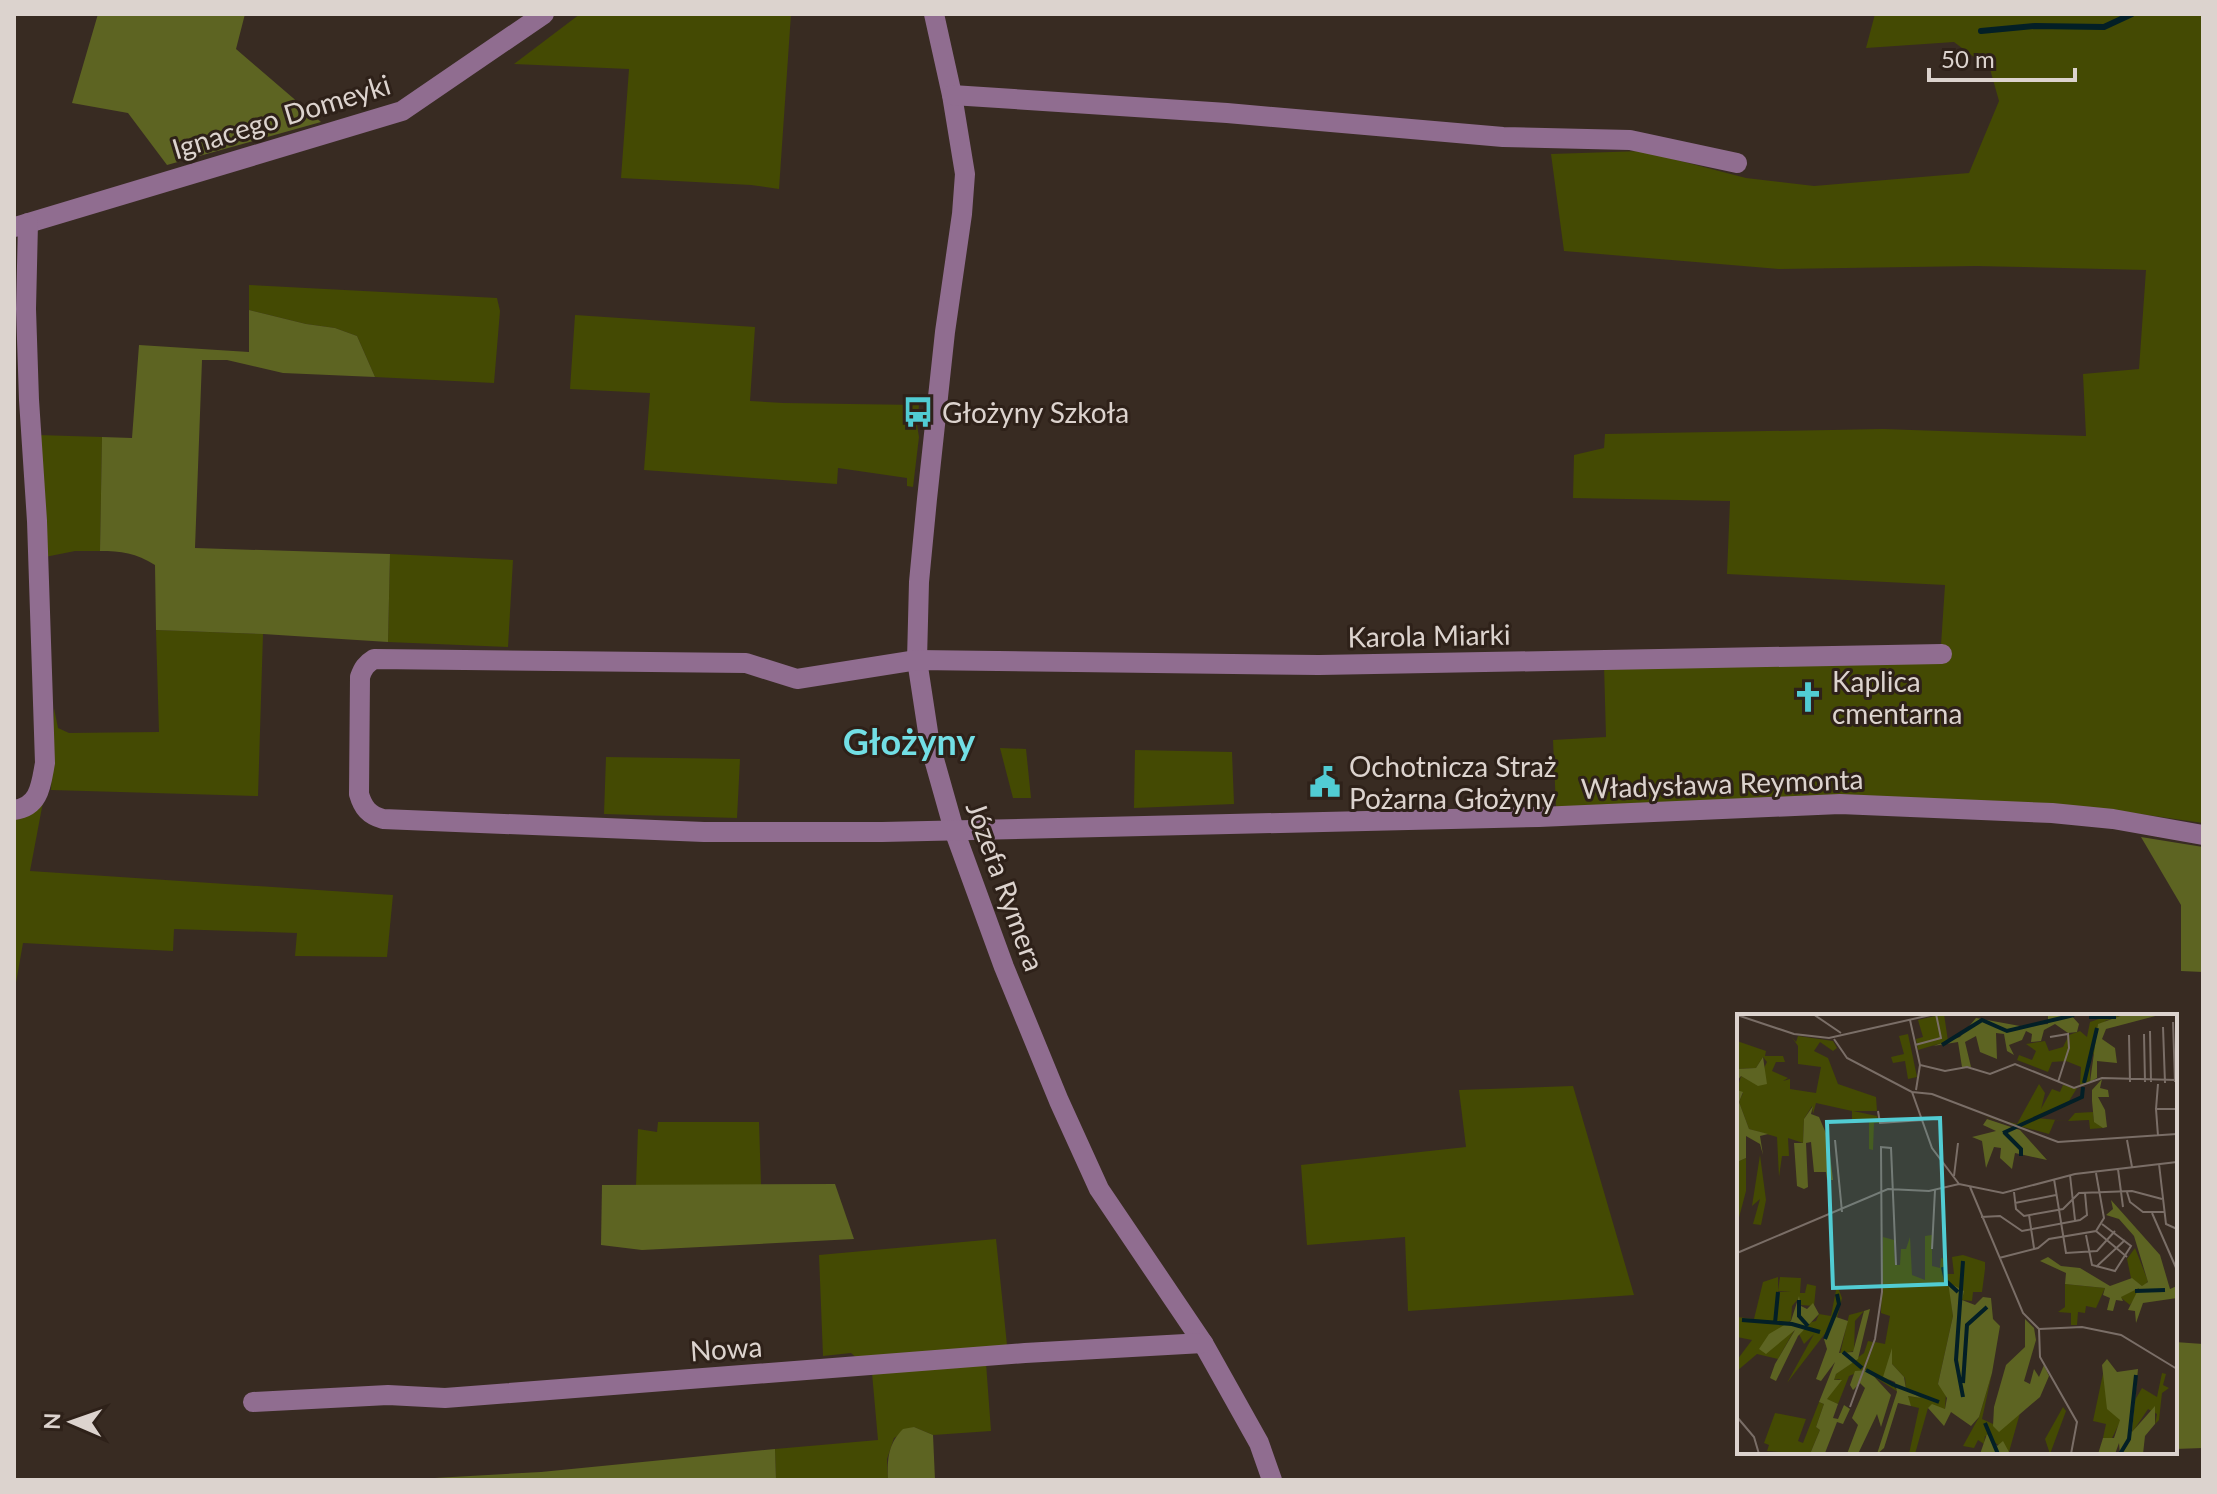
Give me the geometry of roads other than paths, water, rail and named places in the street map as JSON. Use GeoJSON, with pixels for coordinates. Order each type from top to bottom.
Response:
{"type":"FeatureCollection","features":[{"type":"Feature","properties":{"kind":"street","name":"Ignacego Domeyki"},"geometry":{"type":"LineString","coordinates":[[21,225],[402,111],[544,14]]}},
{"type":"Feature","properties":{"kind":"street","name":"Józefa Rymera"},"geometry":{"type":"LineString","coordinates":[[934,14],[965,174],[945,332],[918,609],[917,660],[930,745],[954,830],[1009,980],[1099,1189],[1203,1343],[1259,1443],[1272,1480]]}},
{"type":"Feature","properties":{"kind":"street"},"geometry":{"type":"LineString","coordinates":[[952,95],[1227,113],[1503,137],[1630,140],[1737,163]]}},
{"type":"Feature","properties":{"kind":"street"},"geometry":{"type":"LineString","coordinates":[[14,810],[25,809],[39,795],[45,763],[37,521],[21,225]]}},
{"type":"Feature","properties":{"kind":"street","name":"Karola Miarki"},"geometry":{"type":"LineString","coordinates":[[954,830],[704,832],[383,819],[367,811],[359,794],[362,669],[374,659],[746,663],[797,679],[917,660],[1319,665],[1942,654]]}},
{"type":"Feature","properties":{"kind":"street","name":"Władysława Reymonta"},"geometry":{"type":"LineString","coordinates":[[954,830],[1539,817],[1840,804],[2052,813],[2113,819],[2203,835]]}},
{"type":"Feature","properties":{"kind":"street","name":"Nowa"},"geometry":{"type":"LineString","coordinates":[[253,1402],[388,1395],[445,1398],[1025,1353],[1203,1343]]}},
{"type":"Feature","properties":{"kind":"waterway"},"geometry":{"type":"LineString","coordinates":[[1981,31],[2035,26],[2104,27],[2132,14]]}},
{"type":"Feature","properties":{"kind":"place","name":"Głożyny Szkoła"},"geometry":{"type":"Point","coordinates":[918,412]}},
{"type":"Feature","properties":{"kind":"place","name":"Kaplica cmentarna"},"geometry":{"type":"Point","coordinates":[1808,697]}},
{"type":"Feature","properties":{"kind":"place","name":"Ochotnicza Straż Pożarna Głożyny"},"geometry":{"type":"Point","coordinates":[1325,782]}},
{"type":"Feature","properties":{"kind":"district","name":"Głożyny"},"geometry":{"type":"Point","coordinates":[909,741]}}]}
